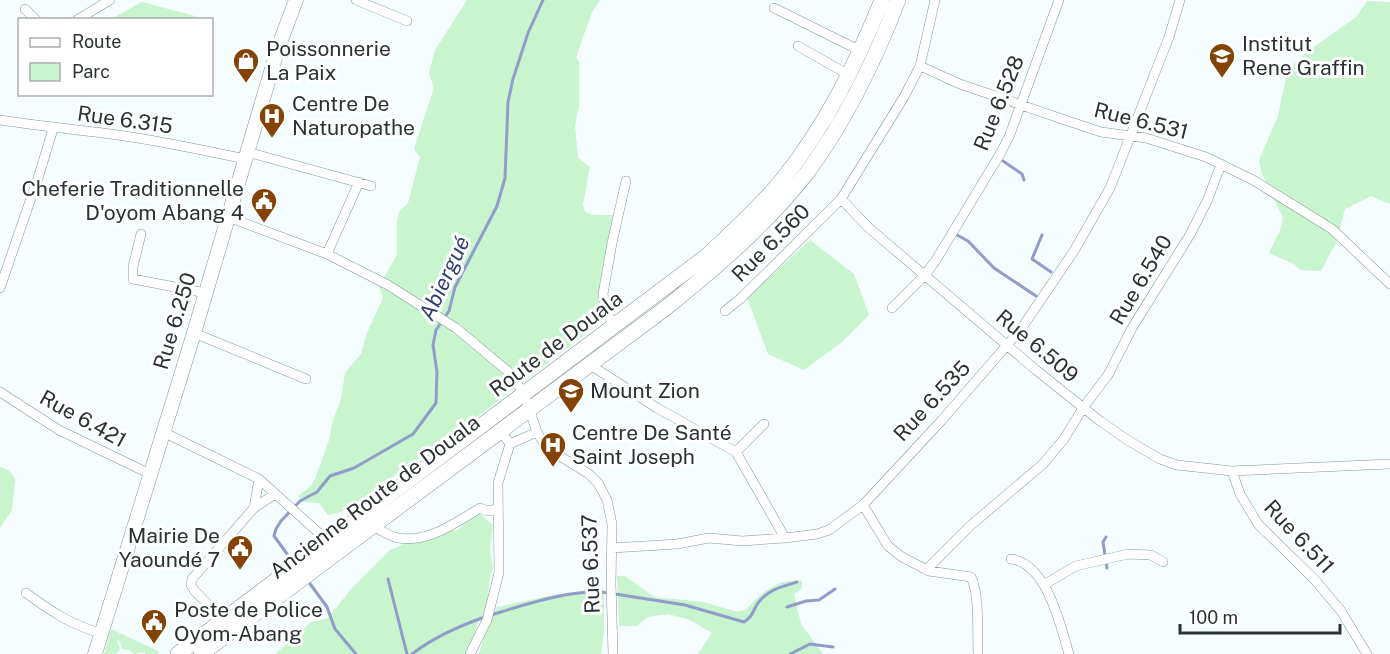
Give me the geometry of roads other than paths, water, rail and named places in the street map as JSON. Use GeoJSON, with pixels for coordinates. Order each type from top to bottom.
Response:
{"type":"FeatureCollection","features":[{"type":"Feature","properties":{"kind":"main road","name":"Rue 6.250"},"geometry":{"type":"LineString","coordinates":[[95,654],[194,333],[278,48],[297,0]]}},
{"type":"Feature","properties":{"kind":"main road","name":"Route de Douala"},"geometry":{"type":"LineString","coordinates":[[178,654],[327,540],[527,402],[614,327],[708,255],[780,183],[800,158],[825,120],[849,75],[882,0]]}},
{"type":"Feature","properties":{"kind":"main road","name":"Ancienne Route de Douala"},"geometry":{"type":"LineString","coordinates":[[201,654],[500,430],[527,402],[589,364],[667,307],[730,254],[788,195],[834,131],[862,83],[898,0]]}},
{"type":"Feature","properties":{"kind":"street"},"geometry":{"type":"LineString","coordinates":[[80,18],[110,0]]}},
{"type":"Feature","properties":{"kind":"street"},"geometry":{"type":"LineString","coordinates":[[357,0],[406,21]]}},
{"type":"Feature","properties":{"kind":"street"},"geometry":{"type":"LineString","coordinates":[[841,199],[904,97],[920,66],[935,0]]}},
{"type":"Feature","properties":{"kind":"street","name":"Rue 6.528"},"geometry":{"type":"LineString","coordinates":[[892,308],[924,275],[947,243],[1000,154],[1009,137],[1059,0]]}},
{"type":"Feature","properties":{"kind":"street","name":"Rue 6.535"},"geometry":{"type":"LineString","coordinates":[[612,548],[677,544],[709,538],[742,541],[817,534],[829,530],[863,505],[1008,345],[1032,314],[1088,228],[1110,188],[1166,46],[1180,0]]}},
{"type":"Feature","properties":{"kind":"street"},"geometry":{"type":"LineString","coordinates":[[774,8],[861,51]]}},
{"type":"Feature","properties":{"kind":"street"},"geometry":{"type":"LineString","coordinates":[[25,9],[34,18]]}},
{"type":"Feature","properties":{"kind":"street"},"geometry":{"type":"LineString","coordinates":[[798,46],[849,75]]}},
{"type":"Feature","properties":{"kind":"street","name":"Rue 6.531"},"geometry":{"type":"LineString","coordinates":[[920,66],[960,84],[1101,132],[1161,143],[1206,157],[1253,180],[1332,230],[1390,284]]}},
{"type":"Feature","properties":{"kind":"street","name":"Rue 6.315"},"geometry":{"type":"LineString","coordinates":[[0,120],[246,155],[371,186]]}},
{"type":"Feature","properties":{"kind":"street"},"geometry":{"type":"LineString","coordinates":[[0,288],[53,129]]}},
{"type":"Feature","properties":{"kind":"street","name":"Rue 6.540"},"geometry":{"type":"LineString","coordinates":[[926,570],[970,526],[1043,464],[1064,439],[1083,408],[1108,375],[1132,328],[1191,233],[1208,199],[1221,164]]}},
{"type":"Feature","properties":{"kind":"street"},"geometry":{"type":"LineString","coordinates":[[614,327],[606,309],[603,294],[626,181]]}},
{"type":"Feature","properties":{"kind":"street"},"geometry":{"type":"LineString","coordinates":[[327,254],[359,182]]}},
{"type":"Feature","properties":{"kind":"street","name":"Rue 6.509"},"geometry":{"type":"LineString","coordinates":[[841,199],[857,218],[1083,408],[1129,441],[1160,459],[1177,465],[1232,471],[1390,464]]}},
{"type":"Feature","properties":{"kind":"street","name":"Rue 6.560"},"geometry":{"type":"LineString","coordinates":[[725,311],[841,199]]}},
{"type":"Feature","properties":{"kind":"street","name":"Rue 6.537"},"geometry":{"type":"LineString","coordinates":[[228,217],[358,268],[456,328],[510,373],[527,402],[537,432],[543,442],[553,452],[589,474],[598,483],[607,500],[612,548],[610,583],[613,654]]}},
{"type":"Feature","properties":{"kind":"street"},"geometry":{"type":"LineString","coordinates":[[141,234],[133,267],[133,279],[206,293]]}},
{"type":"Feature","properties":{"kind":"street"},"geometry":{"type":"LineString","coordinates":[[194,333],[306,379]]}},
{"type":"Feature","properties":{"kind":"street"},"geometry":{"type":"LineString","coordinates":[[589,364],[657,408],[736,452],[786,538]]}},
{"type":"Feature","properties":{"kind":"street","name":"Rue 6.421"},"geometry":{"type":"LineString","coordinates":[[0,392],[59,430],[150,474]]}},
{"type":"Feature","properties":{"kind":"street"},"geometry":{"type":"LineString","coordinates":[[736,452],[764,424]]}},
{"type":"Feature","properties":{"kind":"street"},"geometry":{"type":"LineString","coordinates":[[500,430],[510,444]]}},
{"type":"Feature","properties":{"kind":"street"},"geometry":{"type":"LineString","coordinates":[[163,432],[258,479],[339,551]]}},
{"type":"Feature","properties":{"kind":"street"},"geometry":{"type":"LineString","coordinates":[[470,654],[488,620],[499,573],[498,483],[510,444],[537,432]]}},
{"type":"Feature","properties":{"kind":"street","name":"Rue 6.511"},"geometry":{"type":"LineString","coordinates":[[1232,471],[1244,502],[1258,524],[1315,580],[1341,612],[1367,654]]}},
{"type":"Feature","properties":{"kind":"street"},"geometry":{"type":"LineString","coordinates":[[254,508],[258,479]]}},
{"type":"Feature","properties":{"kind":"street"},"geometry":{"type":"LineString","coordinates":[[222,620],[194,590],[191,585],[192,579],[254,508],[278,496]]}},
{"type":"Feature","properties":{"kind":"street"},"geometry":{"type":"LineString","coordinates":[[863,505],[888,546],[902,556],[926,570],[972,577],[978,654]]}},
{"type":"Feature","properties":{"kind":"street"},"geometry":{"type":"LineString","coordinates":[[373,526],[396,538],[414,539],[438,533],[480,508],[487,511],[497,509]]}},
{"type":"Feature","properties":{"kind":"street"},"geometry":{"type":"LineString","coordinates":[[1045,584],[1076,566],[1128,554],[1150,555],[1163,562]]}},
{"type":"Feature","properties":{"kind":"street"},"geometry":{"type":"LineString","coordinates":[[1011,559],[1027,565],[1038,573],[1045,584],[1069,654]]}},
{"type":"Feature","properties":{"kind":"street"},"geometry":{"type":"LineString","coordinates":[[26,593],[83,628],[101,633]]}},
{"type":"Feature","properties":{"kind":"waterway","name":"Abiergué"},"geometry":{"type":"LineString","coordinates":[[293,562],[274,536],[281,521],[300,501],[317,492],[330,476],[354,468],[413,434],[436,403],[437,372],[433,345],[436,330],[449,311],[455,287],[497,206],[505,178],[508,102],[513,79],[528,33],[543,0]]}},
{"type":"Feature","properties":{"kind":"waterway"},"geometry":{"type":"LineString","coordinates":[[1003,161],[1022,174],[1024,180]]}},
{"type":"Feature","properties":{"kind":"waterway"},"geometry":{"type":"LineString","coordinates":[[957,235],[968,241],[994,268],[1036,296]]}},
{"type":"Feature","properties":{"kind":"waterway"},"geometry":{"type":"LineString","coordinates":[[1042,235],[1032,259],[1051,272]]}},
{"type":"Feature","properties":{"kind":"waterway"},"geometry":{"type":"LineString","coordinates":[[1106,537],[1103,542],[1107,568]]}},
{"type":"Feature","properties":{"kind":"waterway","name":"Abiergué"},"geometry":{"type":"LineString","coordinates":[[388,579],[407,654]]}},
{"type":"Feature","properties":{"kind":"waterway","name":"Abiergué"},"geometry":{"type":"LineString","coordinates":[[308,581],[327,607],[335,629],[356,654]]}},
{"type":"Feature","properties":{"kind":"waterway"},"geometry":{"type":"LineString","coordinates":[[615,594],[685,605],[744,622],[766,595],[797,582]]}},
{"type":"Feature","properties":{"kind":"waterway"},"geometry":{"type":"LineString","coordinates":[[787,607],[806,601],[819,600],[835,589]]}},
{"type":"Feature","properties":{"kind":"waterway"},"geometry":{"type":"LineString","coordinates":[[491,615],[565,595],[608,593]]}},
{"type":"Feature","properties":{"kind":"waterway"},"geometry":{"type":"LineString","coordinates":[[412,654],[447,632],[485,617]]}},
{"type":"Feature","properties":{"kind":"waterway"},"geometry":{"type":"LineString","coordinates":[[790,654],[810,644],[833,647]]}},
{"type":"Feature","properties":{"kind":"place","name":"Institut Rene Graffin"},"geometry":{"type":"Point","coordinates":[1222,79]}},
{"type":"Feature","properties":{"kind":"place","name":"Poissonnerie La Paix"},"geometry":{"type":"Point","coordinates":[246,84]}},
{"type":"Feature","properties":{"kind":"place","name":"Centre De Naturopathe"},"geometry":{"type":"Point","coordinates":[272,139]}},
{"type":"Feature","properties":{"kind":"place","name":"Cheferie Traditionnelle D'oyom Abang 4"},"geometry":{"type":"Point","coordinates":[264,224]}},
{"type":"Feature","properties":{"kind":"place","name":"Mount Zion"},"geometry":{"type":"Point","coordinates":[571,414]}},
{"type":"Feature","properties":{"kind":"place","name":"Centre De Santé Saint Joseph"},"geometry":{"type":"Point","coordinates":[553,468]}},
{"type":"Feature","properties":{"kind":"place","name":"Mairie De Yaoundé 7"},"geometry":{"type":"Point","coordinates":[240,571]}},
{"type":"Feature","properties":{"kind":"place","name":"Poste de Police Oyom-Abang"},"geometry":{"type":"Point","coordinates":[154,645]}}]}
